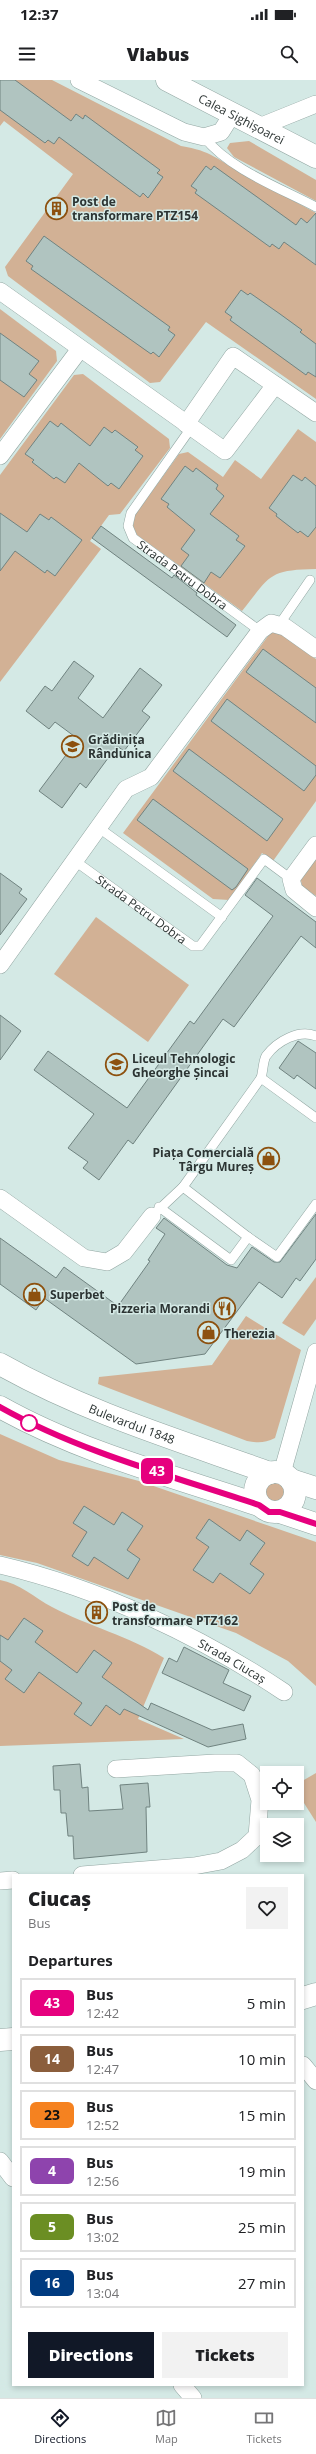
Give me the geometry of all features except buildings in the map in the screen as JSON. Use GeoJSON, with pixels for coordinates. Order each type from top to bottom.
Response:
{"type":"FeatureCollection","features":[{"type":"Feature","properties":{"kind":"street"},"geometry":{"type":"LineString","coordinates":[[79,80],[184,132],[204,137],[220,132],[233,113]]}},
{"type":"Feature","properties":{"kind":"street","name":"Calea Sighișoarei"},"geometry":{"type":"LineString","coordinates":[[168,80],[316,157]]}},
{"type":"Feature","properties":{"kind":"street"},"geometry":{"type":"LineString","coordinates":[[259,127],[316,104]]}},
{"type":"Feature","properties":{"kind":"street"},"geometry":{"type":"LineString","coordinates":[[0,291],[225,451],[275,385]]}},
{"type":"Feature","properties":{"kind":"street"},"geometry":{"type":"LineString","coordinates":[[0,456],[80,349]]}},
{"type":"Feature","properties":{"kind":"street","name":"Strada Petru Dobra"},"geometry":{"type":"LineString","coordinates":[[189,426],[234,356],[316,413]]}},
{"type":"Feature","properties":{"kind":"street"},"geometry":{"type":"LineString","coordinates":[[0,966],[126,789],[151,777],[260,631],[270,623],[280,625],[316,649]]}},
{"type":"Feature","properties":{"kind":"street"},"geometry":{"type":"LineString","coordinates":[[291,879],[316,845]]}},
{"type":"Feature","properties":{"kind":"street","name":"Strada Petru Dobra"},"geometry":{"type":"LineString","coordinates":[[291,879],[294,890],[316,908]]}},
{"type":"Feature","properties":{"kind":"street"},"geometry":{"type":"LineString","coordinates":[[0,1198],[84,1258],[107,1262],[124,1252],[156,1211]]}},
{"type":"Feature","properties":{"kind":"street"},"geometry":{"type":"LineString","coordinates":[[281,1475],[316,1352]]}},
{"type":"Feature","properties":{"kind":"street","name":"Bulevardul 1848"},"geometry":{"type":"LineString","coordinates":[[0,1364],[41,1387],[97,1412],[316,1488]]}},
{"type":"Feature","properties":{"kind":"street"},"geometry":{"type":"LineString","coordinates":[[0,1407],[24,1421],[86,1447],[259,1505],[269,1512],[280,1512],[316,1524]]}},
{"type":"Feature","properties":{"kind":"street"},"geometry":{"type":"LineString","coordinates":[[259,1505],[255,1490],[258,1482],[281,1475]]}},
{"type":"Feature","properties":{"kind":"street"},"geometry":{"type":"LineString","coordinates":[[280,1512],[293,1503],[295,1495],[281,1475]]}},
{"type":"Feature","properties":{"kind":"street","name":"Strada Ciucaș"},"geometry":{"type":"LineString","coordinates":[[0,1565],[95,1595],[193,1638],[236,1660],[284,1692]]}},
{"type":"Feature","properties":{"kind":"street"},"geometry":{"type":"LineString","coordinates":[[94,1874],[194,1866],[221,1861],[242,1850],[257,1836],[260,1800],[252,1775],[237,1763],[116,1769]]}},
{"type":"Feature","properties":{"kind":"street"},"geometry":{"type":"LineString","coordinates":[[0,1882],[12,1880]]}},
{"type":"Feature","properties":{"kind":"street"},"geometry":{"type":"LineString","coordinates":[[304,1998],[316,1994]]}},
{"type":"Feature","properties":{"kind":"street"},"geometry":{"type":"LineString","coordinates":[[0,2040],[12,2039]]}},
{"type":"Feature","properties":{"kind":"street"},"geometry":{"type":"LineString","coordinates":[[0,2051],[12,2046]]}},
{"type":"Feature","properties":{"kind":"street"},"geometry":{"type":"LineString","coordinates":[[304,2066],[316,2081]]}},
{"type":"Feature","properties":{"kind":"street"},"geometry":{"type":"LineString","coordinates":[[304,2080],[316,2089]]}},
{"type":"Feature","properties":{"kind":"street"},"geometry":{"type":"LineString","coordinates":[[0,2162],[12,2177]]}},
{"type":"Feature","properties":{"kind":"street"},"geometry":{"type":"LineString","coordinates":[[183,2386],[193,2398]]}},
{"type":"Feature","properties":{"kind":"lane"},"geometry":{"type":"LineString","coordinates":[[204,137],[211,146],[230,162],[316,207]]}},
{"type":"Feature","properties":{"kind":"lane","name":"Strada Petru Dobra"},"geometry":{"type":"LineString","coordinates":[[189,426],[131,513],[128,526],[133,538],[260,631]]}},
{"type":"Feature","properties":{"kind":"lane"},"geometry":{"type":"LineString","coordinates":[[280,625],[310,580]]}},
{"type":"Feature","properties":{"kind":"lane"},"geometry":{"type":"LineString","coordinates":[[99,828],[222,917]]}},
{"type":"Feature","properties":{"kind":"lane","name":"Strada Petru Dobra"},"geometry":{"type":"LineString","coordinates":[[75,861],[193,946],[200,946],[264,859],[291,879]]}},
{"type":"Feature","properties":{"kind":"lane"},"geometry":{"type":"LineString","coordinates":[[248,1237],[231,1260],[156,1211],[183,1187],[261,1078],[266,1057],[285,1039],[307,1033],[316,1036]]}},
{"type":"Feature","properties":{"kind":"lane"},"geometry":{"type":"LineString","coordinates":[[261,1078],[316,1118]]}},
{"type":"Feature","properties":{"kind":"lane"},"geometry":{"type":"LineString","coordinates":[[183,1187],[248,1237],[277,1257],[316,1204]]}},
{"type":"Feature","properties":{"kind":"shaded area"},"geometry":{"type":"Polygon","coordinates":[[[0,80],[52,80],[181,146],[200,150],[213,156],[316,213],[316,399],[206,322],[160,382],[150,383],[8,276],[5,267],[73,174],[4,121],[0,126],[0,80]]]}},
{"type":"Feature","properties":{"kind":"shaded area"},"geometry":{"type":"Polygon","coordinates":[[[249,141],[316,180],[316,201],[234,157],[227,148],[230,143],[249,141]]]}},
{"type":"Feature","properties":{"kind":"shaded area"},"geometry":{"type":"Polygon","coordinates":[[[0,309],[56,351],[57,361],[0,439],[0,309]]]}},
{"type":"Feature","properties":{"kind":"shaded area"},"geometry":{"type":"Polygon","coordinates":[[[83,374],[169,439],[170,448],[120,514],[109,515],[90,541],[101,549],[0,682],[0,475],[74,375],[83,374]]]}},
{"type":"Feature","properties":{"kind":"shaded area"},"geometry":{"type":"Polygon","coordinates":[[[298,429],[316,442],[316,569],[279,573],[272,577],[259,589],[242,611],[137,535],[133,526],[135,515],[179,454],[188,452],[223,477],[235,460],[261,479],[298,429]]]}},
{"type":"Feature","properties":{"kind":"shaded area"},"geometry":{"type":"Polygon","coordinates":[[[277,631],[316,659],[316,801],[273,861],[262,853],[229,900],[213,899],[123,833],[271,632],[277,631]]]}},
{"type":"Feature","properties":{"kind":"shaded area"},"geometry":{"type":"Polygon","coordinates":[[[316,853],[316,896],[302,886],[300,875],[316,853]]]}},
{"type":"Feature","properties":{"kind":"shaded area"},"geometry":{"type":"Polygon","coordinates":[[[96,917],[189,985],[148,1042],[54,974],[96,917]]]}},
{"type":"Feature","properties":{"kind":"shaded area"},"geometry":{"type":"Polygon","coordinates":[[[316,1277],[316,1319],[304,1336],[282,1323],[316,1277]]]}},
{"type":"Feature","properties":{"kind":"shaded area"},"geometry":{"type":"Polygon","coordinates":[[[246,1316],[301,1350],[275,1438],[261,1442],[247,1441],[98,1384],[99,1377],[212,1365],[246,1316]]]}},
{"type":"Feature","properties":{"kind":"shaded area"},"geometry":{"type":"Polygon","coordinates":[[[0,1434],[59,1460],[139,1481],[316,1542],[316,1686],[288,1661],[236,1633],[37,1563],[0,1555],[0,1434]]]}},
{"type":"Feature","properties":{"kind":"shaded area"},"geometry":{"type":"Polygon","coordinates":[[[275,1481],[283,1484],[286,1492],[283,1500],[275,1503],[267,1500],[264,1492],[267,1484],[275,1481]]]}},
{"type":"Feature","properties":{"kind":"shaded area"},"geometry":{"type":"Polygon","coordinates":[[[0,1580],[14,1584],[66,1614],[137,1643],[164,1658],[138,1719],[184,1739],[0,1746],[0,1580]]]}},
{"type":"Feature","properties":{"kind":"shaded area"},"geometry":{"type":"Polygon","coordinates":[[[316,1773],[316,1822],[304,1803],[304,1780],[316,1773]]]}},
{"type":"Feature","properties":{"kind":"bus line","name":"43"},"geometry":{"type":"LineString","coordinates":[[0,1407],[24,1421],[86,1447],[259,1505],[269,1512],[280,1512],[316,1524]]}},
{"type":"Feature","properties":{"kind":"place","name":"Post de transformare PTZ154"},"geometry":{"type":"Point","coordinates":[56,208]}},
{"type":"Feature","properties":{"kind":"place","name":"Grădinița Rândunica"},"geometry":{"type":"Point","coordinates":[73,746]}},
{"type":"Feature","properties":{"kind":"place","name":"Liceul Tehnologic Gheorghe Șincai"},"geometry":{"type":"Point","coordinates":[116,1065]}},
{"type":"Feature","properties":{"kind":"place","name":"Piața Comercială Târgu Mureș"},"geometry":{"type":"Point","coordinates":[269,1159]}},
{"type":"Feature","properties":{"kind":"place","name":"Superbet"},"geometry":{"type":"Point","coordinates":[34,1294]}},
{"type":"Feature","properties":{"kind":"place","name":"Pizzeria Morandi"},"geometry":{"type":"Point","coordinates":[225,1308]}},
{"type":"Feature","properties":{"kind":"place","name":"Therezia"},"geometry":{"type":"Point","coordinates":[208,1333]}},
{"type":"Feature","properties":{"kind":"place","name":"Post de transformare PTZ162"},"geometry":{"type":"Point","coordinates":[97,1613]}}]}
